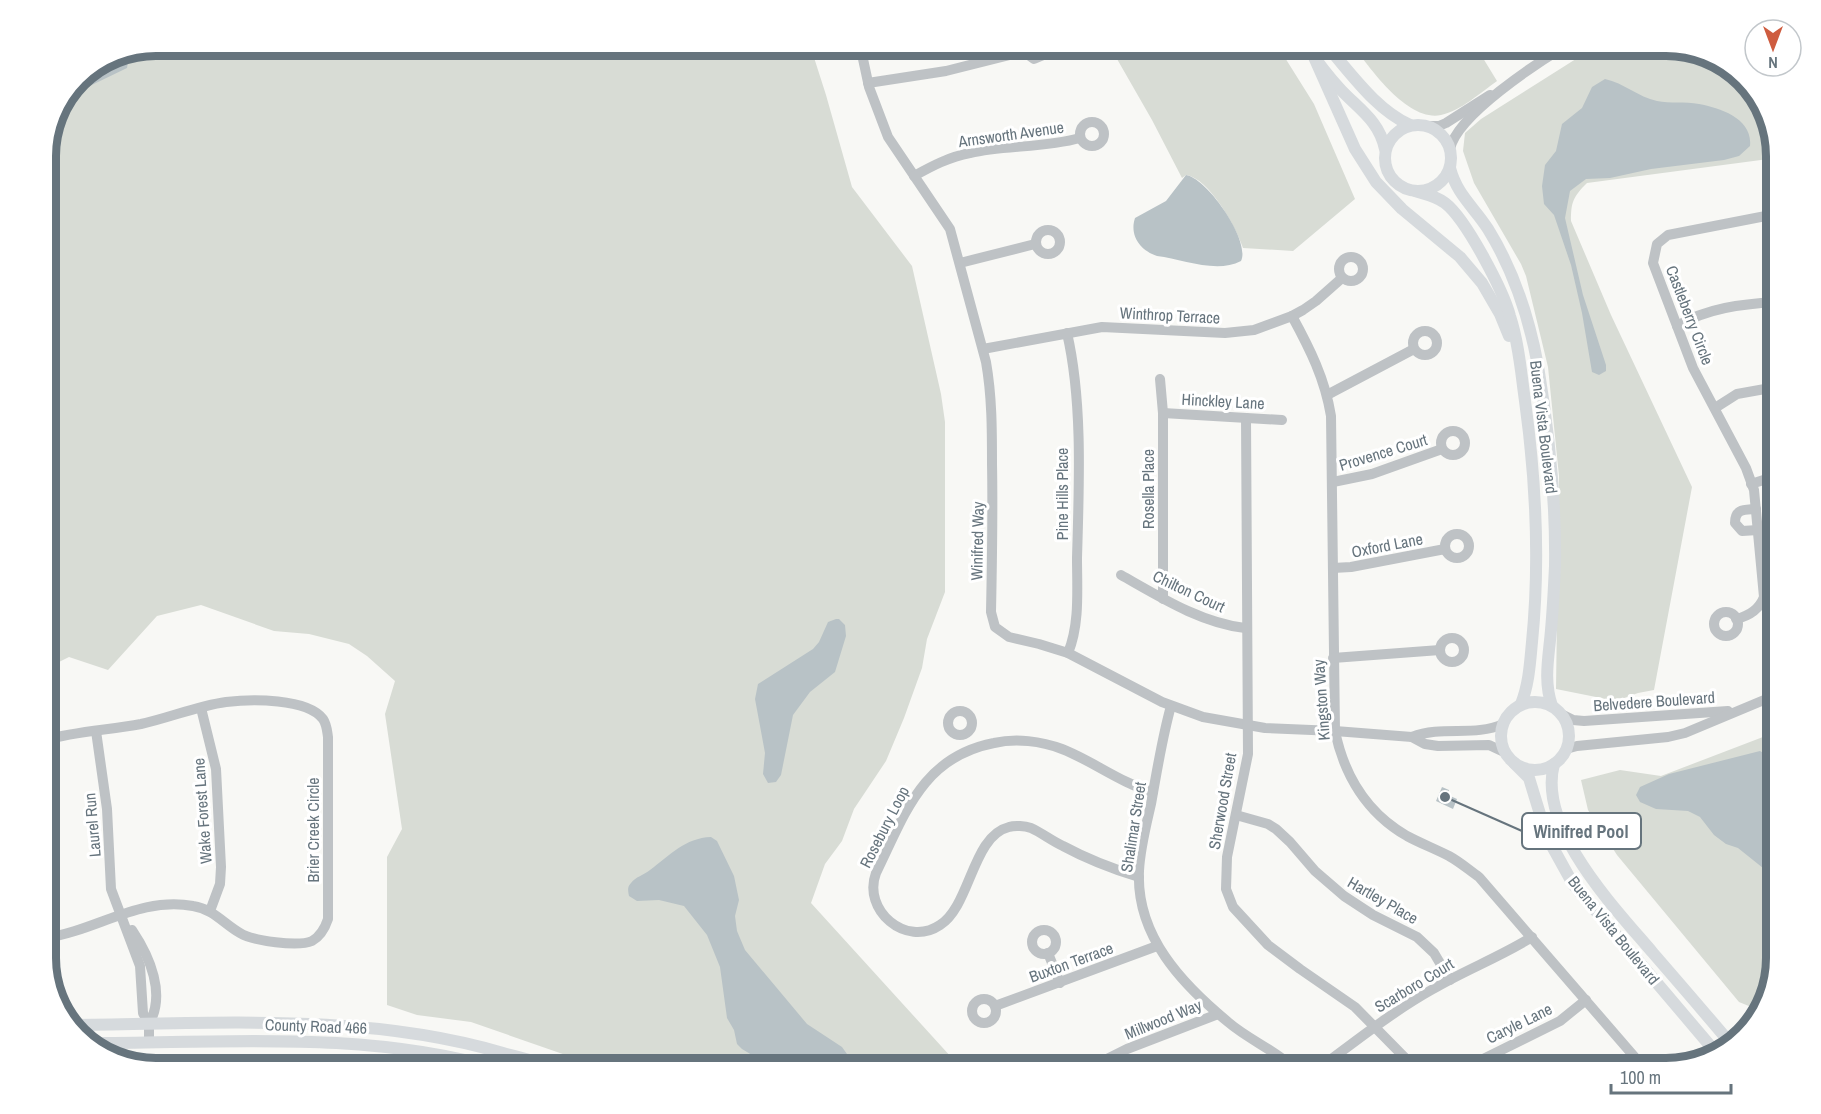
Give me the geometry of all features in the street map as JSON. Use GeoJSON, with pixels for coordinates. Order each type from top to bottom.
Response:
{"type":"FeatureCollection","features":[{"type":"Feature","properties":{"kind":"main road"},"geometry":{"type":"LineString","coordinates":[[1314,57],[1340,89],[1374,122],[1382,135],[1385,149],[1384,161],[1387,172],[1394,182],[1415,191],[1424,191],[1440,183],[1450,168],[1450,149],[1446,139],[1438,131],[1428,126],[1410,125],[1395,118],[1376,102],[1336,56]]}},
{"type":"Feature","properties":{"kind":"main road"},"geometry":{"type":"LineString","coordinates":[[1314,57],[1355,149],[1376,182],[1402,209],[1460,257],[1482,283],[1500,314],[1520,361]]}},
{"type":"Feature","properties":{"kind":"main road"},"geometry":{"type":"LineString","coordinates":[[1385,149],[1390,138],[1399,130],[1410,125]]}},
{"type":"Feature","properties":{"kind":"main road","name":"Buena Vista Boulevard"},"geometry":{"type":"LineString","coordinates":[[1450,168],[1454,183],[1486,227],[1515,282],[1532,336],[1548,434],[1554,520],[1554,598],[1546,680],[1557,710],[1569,731],[1566,749]]}},
{"type":"Feature","properties":{"kind":"main road","name":"Buena Vista Boulevard"},"geometry":{"type":"LineString","coordinates":[[1415,191],[1428,194],[1445,203],[1464,225],[1500,290],[1510,316],[1520,361],[1533,461],[1534,616],[1528,679],[1521,704],[1513,709],[1503,724]]}},
{"type":"Feature","properties":{"kind":"main road"},"geometry":{"type":"LineString","coordinates":[[1521,704],[1542,702],[1557,710]]}},
{"type":"Feature","properties":{"kind":"main road"},"geometry":{"type":"LineString","coordinates":[[1503,724],[1501,743],[1504,752]]}},
{"type":"Feature","properties":{"kind":"main road"},"geometry":{"type":"LineString","coordinates":[[1514,763],[1534,770],[1544,768],[1554,764],[1566,749]]}},
{"type":"Feature","properties":{"kind":"main road","name":"Buena Vista Boulevard"},"geometry":{"type":"LineString","coordinates":[[1504,752],[1529,778],[1547,837],[1573,884],[1711,1047]]}},
{"type":"Feature","properties":{"kind":"main road","name":"Buena Vista Boulevard"},"geometry":{"type":"LineString","coordinates":[[1554,764],[1551,789],[1557,814],[1573,850],[1598,888],[1726,1038]]}},
{"type":"Feature","properties":{"kind":"main road","name":"County Road 466"},"geometry":{"type":"LineString","coordinates":[[81,1025],[306,1024],[374,1027],[422,1033],[521,1058]]}},
{"type":"Feature","properties":{"kind":"main road","name":"County Road 466"},"geometry":{"type":"LineString","coordinates":[[103,1043],[306,1041],[416,1050],[458,1058]]}},
{"type":"Feature","properties":{"kind":"main road"},"geometry":{"type":"LineString","coordinates":[[470,1058],[471,1054],[479,1050],[492,1049]]}},
{"type":"Feature","properties":{"kind":"street","name":"Winifred Way"},"geometry":{"type":"LineString","coordinates":[[862,56],[868,83],[888,137],[950,230],[983,349],[989,381],[992,421],[992,620],[995,627],[1009,637],[1068,653],[1172,706],[1203,717],[1247,726],[1287,730],[1412,737]]}},
{"type":"Feature","properties":{"kind":"street"},"geometry":{"type":"LineString","coordinates":[[868,83],[946,71],[998,56]]}},
{"type":"Feature","properties":{"kind":"street"},"geometry":{"type":"LineString","coordinates":[[1029,56],[1039,59],[1043,56]]}},
{"type":"Feature","properties":{"kind":"street"},"geometry":{"type":"LineString","coordinates":[[1428,126],[1439,126],[1446,123],[1552,56]]}},
{"type":"Feature","properties":{"kind":"street"},"geometry":{"type":"LineString","coordinates":[[1450,149],[1456,133],[1501,90]]}},
{"type":"Feature","properties":{"kind":"street","name":"Arnsworth Avenue"},"geometry":{"type":"LineString","coordinates":[[914,176],[934,165],[971,153],[1048,146],[1080,138]]}},
{"type":"Feature","properties":{"kind":"street","name":"Castleberry Circle"},"geometry":{"type":"LineString","coordinates":[[1736,619],[1757,609],[1764,597],[1756,509],[1751,484],[1746,468],[1693,368],[1653,263],[1660,240],[1675,232],[1765,216]]}},
{"type":"Feature","properties":{"kind":"street"},"geometry":{"type":"LineString","coordinates":[[960,263],[1035,244]]}},
{"type":"Feature","properties":{"kind":"street","name":"Winthrop Terrace"},"geometry":{"type":"LineString","coordinates":[[983,349],[1115,326],[1241,332],[1292,316],[1316,301],[1342,278]]}},
{"type":"Feature","properties":{"kind":"street"},"geometry":{"type":"LineString","coordinates":[[1677,326],[1707,312],[1765,303]]}},
{"type":"Feature","properties":{"kind":"street","name":"Kingston Way"},"geometry":{"type":"LineString","coordinates":[[1292,316],[1311,350],[1327,395],[1331,416],[1335,731],[1341,754],[1352,780],[1378,814],[1404,834],[1450,856],[1479,877],[1586,1000],[1633,1058]]}},
{"type":"Feature","properties":{"kind":"street","name":"Pine Hills Place"},"geometry":{"type":"LineString","coordinates":[[1067,333],[1075,391],[1078,514],[1076,617],[1074,635],[1068,653]]}},
{"type":"Feature","properties":{"kind":"street"},"geometry":{"type":"LineString","coordinates":[[1327,395],[1414,349]]}},
{"type":"Feature","properties":{"kind":"street","name":"Rosella Place"},"geometry":{"type":"LineString","coordinates":[[1160,379],[1163,598]]}},
{"type":"Feature","properties":{"kind":"street"},"geometry":{"type":"LineString","coordinates":[[1715,408],[1737,394],[1765,389]]}},
{"type":"Feature","properties":{"kind":"street","name":"Hinckley Lane"},"geometry":{"type":"LineString","coordinates":[[1162,413],[1282,420]]}},
{"type":"Feature","properties":{"kind":"street","name":"Sherwood Street"},"geometry":{"type":"LineString","coordinates":[[1246,418],[1247,763],[1227,857],[1226,889],[1233,907],[1269,945],[1300,969],[1342,996],[1376,1026],[1406,1058]]}},
{"type":"Feature","properties":{"kind":"street","name":"Provence Court"},"geometry":{"type":"LineString","coordinates":[[1333,482],[1372,474],[1442,449]]}},
{"type":"Feature","properties":{"kind":"street"},"geometry":{"type":"LineString","coordinates":[[1751,484],[1765,479]]}},
{"type":"Feature","properties":{"kind":"street"},"geometry":{"type":"LineString","coordinates":[[1756,509],[1740,511],[1736,515],[1735,523],[1742,531],[1758,530]]}},
{"type":"Feature","properties":{"kind":"street","name":"Oxford Lane"},"geometry":{"type":"LineString","coordinates":[[1333,568],[1350,567],[1445,549]]}},
{"type":"Feature","properties":{"kind":"street","name":"Chilton Court"},"geometry":{"type":"LineString","coordinates":[[1121,575],[1215,622],[1245,628]]}},
{"type":"Feature","properties":{"kind":"street"},"geometry":{"type":"LineString","coordinates":[[1333,658],[1440,650]]}},
{"type":"Feature","properties":{"kind":"street","name":"Belvedere Boulevard"},"geometry":{"type":"LineString","coordinates":[[1566,749],[1685,733],[1766,700]]}},
{"type":"Feature","properties":{"kind":"street","name":"Brier Creek Circle"},"geometry":{"type":"LineString","coordinates":[[56,737],[147,723],[201,708],[241,701],[285,703],[311,710],[324,720],[327,728],[327,919],[325,928],[311,941],[261,941],[240,933],[210,911],[169,903],[146,906],[56,936]]}},
{"type":"Feature","properties":{"kind":"street","name":"Shalimar Street"},"geometry":{"type":"LineString","coordinates":[[1172,706],[1140,857],[1139,877],[1144,915],[1157,946],[1180,977],[1229,1024],[1279,1058]]}},
{"type":"Feature","properties":{"kind":"street","name":"Belvedere Boulevard"},"geometry":{"type":"LineString","coordinates":[[1557,710],[1573,720],[1584,721],[1715,712],[1749,707]]}},
{"type":"Feature","properties":{"kind":"street","name":"Wake Forest Lane"},"geometry":{"type":"LineString","coordinates":[[201,708],[216,769],[221,867],[220,884],[210,911]]}},
{"type":"Feature","properties":{"kind":"street"},"geometry":{"type":"LineString","coordinates":[[1412,737],[1427,731],[1488,729],[1503,724]]}},
{"type":"Feature","properties":{"kind":"street","name":"Laurel Run"},"geometry":{"type":"LineString","coordinates":[[96,731],[107,809],[111,889],[122,914],[141,943],[152,966],[156,1013],[149,1024],[149,1043]]}},
{"type":"Feature","properties":{"kind":"street"},"geometry":{"type":"LineString","coordinates":[[964,734],[970,748]]}},
{"type":"Feature","properties":{"kind":"street"},"geometry":{"type":"LineString","coordinates":[[1412,737],[1425,744],[1489,745],[1504,752]]}},
{"type":"Feature","properties":{"kind":"street","name":"Rosebury Loop"},"geometry":{"type":"LineString","coordinates":[[1139,877],[1098,863],[1031,828],[1008,827],[990,839],[955,909],[944,924],[935,929],[919,932],[893,925],[885,918],[876,903],[873,887],[876,873],[923,785],[945,764],[970,748],[1012,741],[1046,744],[1071,753],[1115,777],[1153,792]]}},
{"type":"Feature","properties":{"kind":"street","name":"Hartley Place"},"geometry":{"type":"LineString","coordinates":[[1236,816],[1268,824],[1276,829],[1315,871],[1344,896],[1373,915],[1417,937],[1434,953],[1450,980]]}},
{"type":"Feature","properties":{"kind":"street","name":"Scarboro Court"},"geometry":{"type":"LineString","coordinates":[[1333,1058],[1416,999],[1532,937]]}},
{"type":"Feature","properties":{"kind":"street","name":"Buxton Terrace"},"geometry":{"type":"LineString","coordinates":[[995,1006],[1157,946]]}},
{"type":"Feature","properties":{"kind":"street"},"geometry":{"type":"LineString","coordinates":[[1048,953],[1060,983]]}},
{"type":"Feature","properties":{"kind":"street","name":"Caryle Lane"},"geometry":{"type":"LineString","coordinates":[[1483,1058],[1560,1021],[1586,1000]]}},
{"type":"Feature","properties":{"kind":"street","name":"Millwood Way"},"geometry":{"type":"LineString","coordinates":[[1109,1058],[1218,1014]]}},
{"type":"Feature","properties":{"kind":"shaded area"},"geometry":{"type":"Polygon","coordinates":[[[156,56],[814,56],[852,187],[912,266],[941,394],[945,422],[945,592],[927,639],[922,668],[886,761],[854,809],[842,841],[825,864],[811,903],[952,1058],[574,1058],[471,1022],[417,1015],[387,1005],[387,857],[402,829],[385,714],[395,681],[367,656],[349,644],[309,634],[274,631],[201,605],[157,616],[108,670],[69,657],[56,664],[56,149],[63,117],[72,100],[100,72],[136,57],[156,56]]]}},
{"type":"Feature","properties":{"kind":"shaded area"},"geometry":{"type":"Polygon","coordinates":[[[1115,56],[1284,56],[1314,104],[1355,199],[1293,251],[1243,248],[1228,216],[1212,194],[1195,178],[1186,175],[1182,178],[1115,56]]]}},
{"type":"Feature","properties":{"kind":"shaded area"},"geometry":{"type":"Polygon","coordinates":[[[1361,56],[1482,56],[1497,81],[1456,110],[1441,115],[1428,115],[1403,102],[1361,56]]]}},
{"type":"Feature","properties":{"kind":"shaded area"},"geometry":{"type":"Polygon","coordinates":[[[1581,56],[1678,56],[1704,63],[1736,85],[1749,100],[1764,136],[1765,159],[1587,183],[1572,204],[1571,221],[1611,315],[1692,487],[1654,690],[1616,701],[1556,689],[1559,476],[1548,367],[1526,276],[1474,183],[1463,151],[1465,133],[1481,119],[1581,56]]]}},
{"type":"Feature","properties":{"kind":"shaded area"},"geometry":{"type":"Polygon","coordinates":[[[128,59],[127,68],[80,91],[100,72],[117,63],[128,59]]]}},
{"type":"Feature","properties":{"kind":"shaded area"},"geometry":{"type":"Polygon","coordinates":[[[1605,79],[1657,101],[1694,103],[1726,112],[1734,116],[1746,129],[1750,137],[1750,146],[1739,156],[1724,160],[1651,169],[1610,178],[1586,179],[1570,191],[1565,218],[1583,295],[1606,365],[1606,371],[1599,375],[1592,372],[1571,265],[1554,215],[1544,204],[1542,186],[1545,165],[1556,151],[1562,124],[1582,108],[1592,87],[1605,79]]]}},
{"type":"Feature","properties":{"kind":"shaded area"},"geometry":{"type":"Polygon","coordinates":[[[1186,175],[1205,187],[1234,226],[1240,240],[1241,261],[1231,265],[1210,266],[1157,256],[1141,247],[1135,237],[1135,218],[1166,201],[1186,175]]]}},
{"type":"Feature","properties":{"kind":"shaded area"},"geometry":{"type":"Polygon","coordinates":[[[836,619],[845,625],[846,636],[835,672],[810,692],[793,715],[781,775],[776,782],[768,783],[763,774],[765,753],[755,699],[758,684],[813,649],[819,642],[828,622],[836,619]]]}},
{"type":"Feature","properties":{"kind":"shaded area"},"geometry":{"type":"Polygon","coordinates":[[[1766,736],[1766,958],[1762,984],[1752,1007],[1739,1002],[1617,855],[1588,810],[1581,780],[1620,770],[1661,776],[1766,736]]]}},
{"type":"Feature","properties":{"kind":"shaded area"},"geometry":{"type":"Polygon","coordinates":[[[1760,751],[1766,754],[1766,869],[1738,848],[1726,844],[1714,835],[1700,817],[1688,811],[1656,809],[1640,802],[1636,795],[1640,787],[1669,774],[1760,751]]]}},
{"type":"Feature","properties":{"kind":"shaded area"},"geometry":{"type":"Polygon","coordinates":[[[1442,787],[1449,790],[1448,795],[1457,799],[1453,809],[1436,801],[1442,787]]]}},
{"type":"Feature","properties":{"kind":"shaded area"},"geometry":{"type":"Polygon","coordinates":[[[711,837],[717,841],[734,876],[739,900],[735,916],[737,931],[745,950],[807,1024],[842,1047],[848,1058],[757,1058],[742,1049],[737,1044],[734,1030],[727,1018],[720,967],[707,935],[684,906],[659,900],[637,901],[629,896],[629,886],[635,879],[648,872],[671,853],[693,840],[711,837]]]}},
{"type":"Feature","properties":{"kind":"place","name":"Winifred Pool"},"geometry":{"type":"Point","coordinates":[1445,797]}}]}
